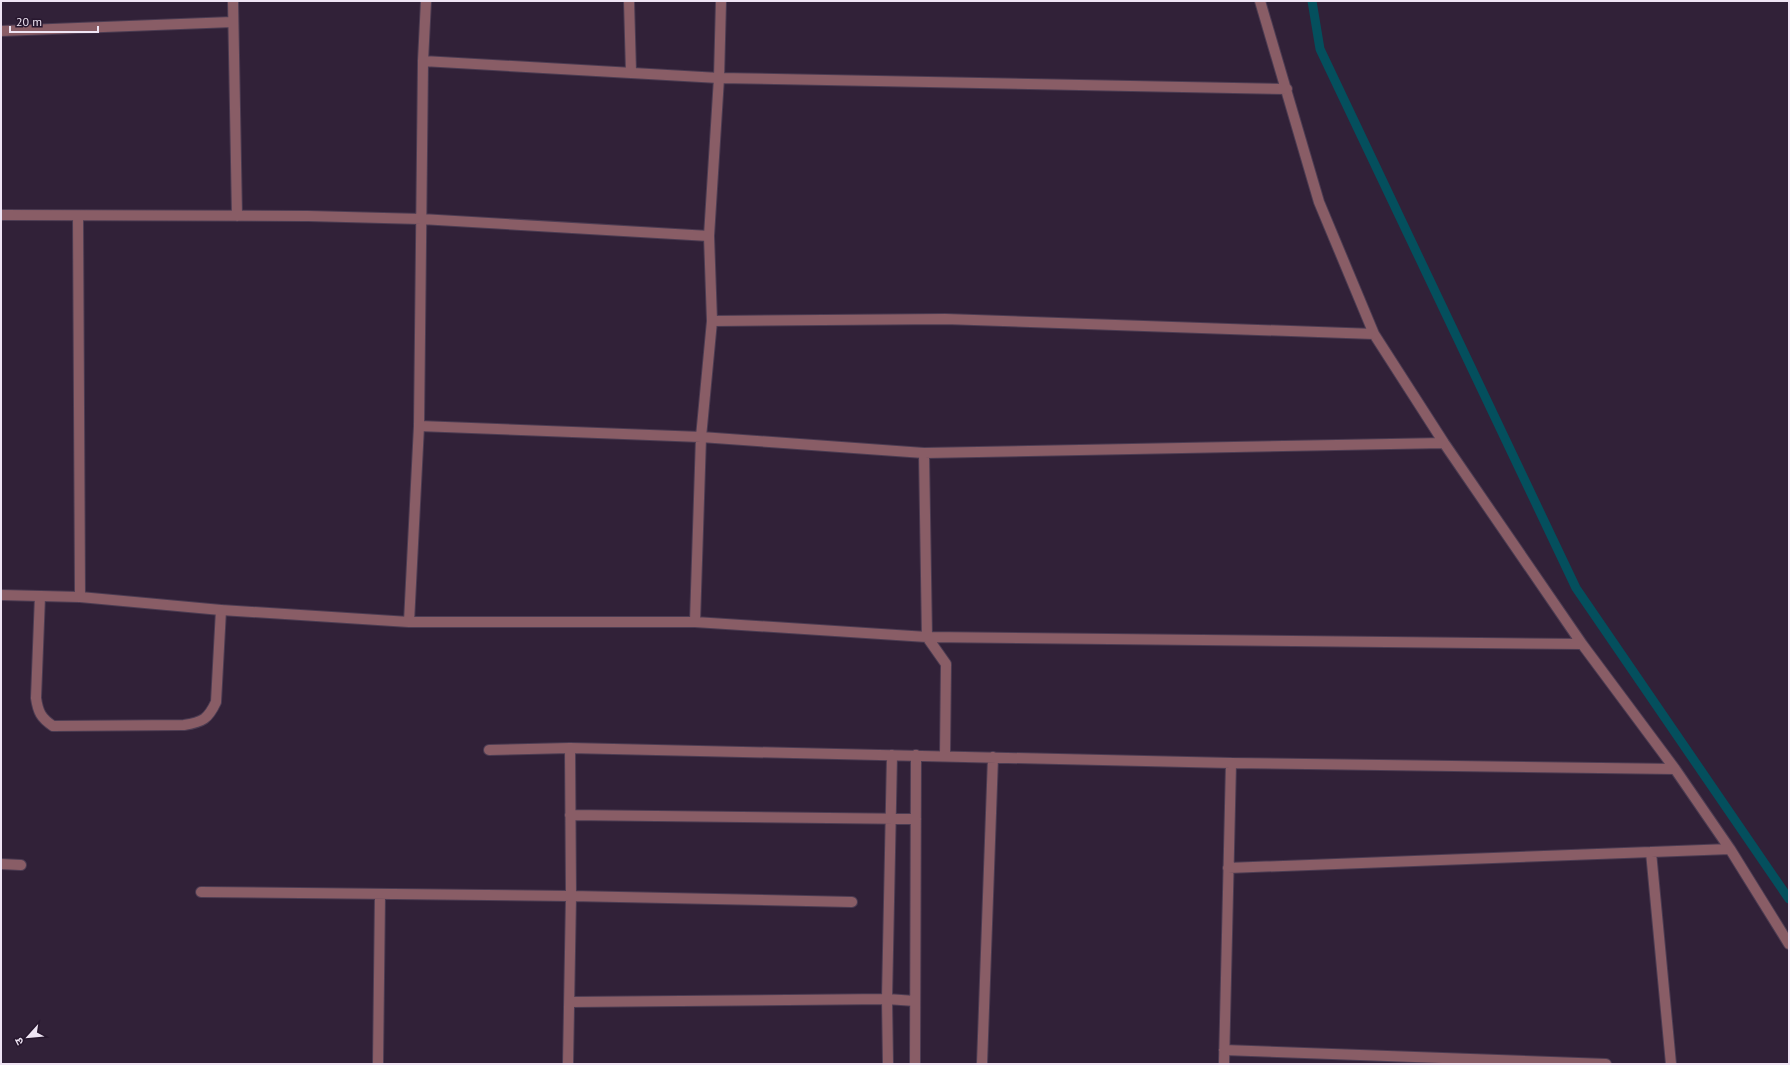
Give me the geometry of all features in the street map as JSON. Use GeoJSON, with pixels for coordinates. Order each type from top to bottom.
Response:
{"type":"FeatureCollection","features":[{"type":"Feature","properties":{"kind":"street"},"geometry":{"type":"LineString","coordinates":[[233,1],[232,22],[237,216]]}},
{"type":"Feature","properties":{"kind":"street"},"geometry":{"type":"LineString","coordinates":[[409,622],[418,426],[423,61],[426,1]]}},
{"type":"Feature","properties":{"kind":"street"},"geometry":{"type":"LineString","coordinates":[[629,1],[631,72]]}},
{"type":"Feature","properties":{"kind":"street"},"geometry":{"type":"LineString","coordinates":[[695,622],[701,436],[712,321],[709,236],[719,78],[721,1]]}},
{"type":"Feature","properties":{"kind":"street"},"geometry":{"type":"LineString","coordinates":[[1260,1],[1319,202],[1374,334],[1444,443],[1582,644],[1675,769],[1730,849],[1789,944]]}},
{"type":"Feature","properties":{"kind":"street"},"geometry":{"type":"LineString","coordinates":[[1,31],[232,22]]}},
{"type":"Feature","properties":{"kind":"street"},"geometry":{"type":"LineString","coordinates":[[423,61],[719,78],[1287,89]]}},
{"type":"Feature","properties":{"kind":"street"},"geometry":{"type":"LineString","coordinates":[[1,215],[237,216],[421,219],[709,236]]}},
{"type":"Feature","properties":{"kind":"street"},"geometry":{"type":"LineString","coordinates":[[78,216],[80,597]]}},
{"type":"Feature","properties":{"kind":"street"},"geometry":{"type":"LineString","coordinates":[[712,321],[945,319],[1374,334]]}},
{"type":"Feature","properties":{"kind":"street"},"geometry":{"type":"LineString","coordinates":[[418,426],[701,436],[924,453],[1444,443]]}},
{"type":"Feature","properties":{"kind":"street"},"geometry":{"type":"LineString","coordinates":[[924,453],[927,637],[946,664],[945,756]]}},
{"type":"Feature","properties":{"kind":"street"},"geometry":{"type":"LineString","coordinates":[[1,595],[80,597],[221,610],[409,622],[695,622],[927,637],[1582,644]]}},
{"type":"Feature","properties":{"kind":"street"},"geometry":{"type":"LineString","coordinates":[[40,596],[36,698],[38,711],[43,720],[54,726],[184,725],[198,723],[210,715],[216,702],[221,610]]}},
{"type":"Feature","properties":{"kind":"street"},"geometry":{"type":"LineString","coordinates":[[489,750],[570,748],[1231,762],[1675,769]]}},
{"type":"Feature","properties":{"kind":"street"},"geometry":{"type":"LineString","coordinates":[[568,1064],[571,896],[570,748]]}},
{"type":"Feature","properties":{"kind":"street"},"geometry":{"type":"LineString","coordinates":[[888,1064],[887,999],[892,755]]}},
{"type":"Feature","properties":{"kind":"street"},"geometry":{"type":"LineString","coordinates":[[915,1064],[916,755]]}},
{"type":"Feature","properties":{"kind":"street"},"geometry":{"type":"LineString","coordinates":[[982,1064],[994,757]]}},
{"type":"Feature","properties":{"kind":"street"},"geometry":{"type":"LineString","coordinates":[[1224,1064],[1231,762]]}},
{"type":"Feature","properties":{"kind":"street"},"geometry":{"type":"LineString","coordinates":[[570,815],[916,818]]}},
{"type":"Feature","properties":{"kind":"street"},"geometry":{"type":"LineString","coordinates":[[1228,868],[1730,849]]}},
{"type":"Feature","properties":{"kind":"street"},"geometry":{"type":"LineString","coordinates":[[1651,852],[1671,1064]]}},
{"type":"Feature","properties":{"kind":"street"},"geometry":{"type":"LineString","coordinates":[[1,864],[20,865]]}},
{"type":"Feature","properties":{"kind":"street"},"geometry":{"type":"LineString","coordinates":[[202,892],[571,896],[852,902]]}},
{"type":"Feature","properties":{"kind":"street"},"geometry":{"type":"LineString","coordinates":[[378,1064],[380,894]]}},
{"type":"Feature","properties":{"kind":"street"},"geometry":{"type":"LineString","coordinates":[[570,1002],[887,999],[915,1001]]}},
{"type":"Feature","properties":{"kind":"street"},"geometry":{"type":"LineString","coordinates":[[1224,1050],[1446,1061],[1606,1064]]}},
{"type":"Feature","properties":{"kind":"waterway"},"geometry":{"type":"LineString","coordinates":[[1312,1],[1320,49],[1576,588],[1789,899]]}}]}
